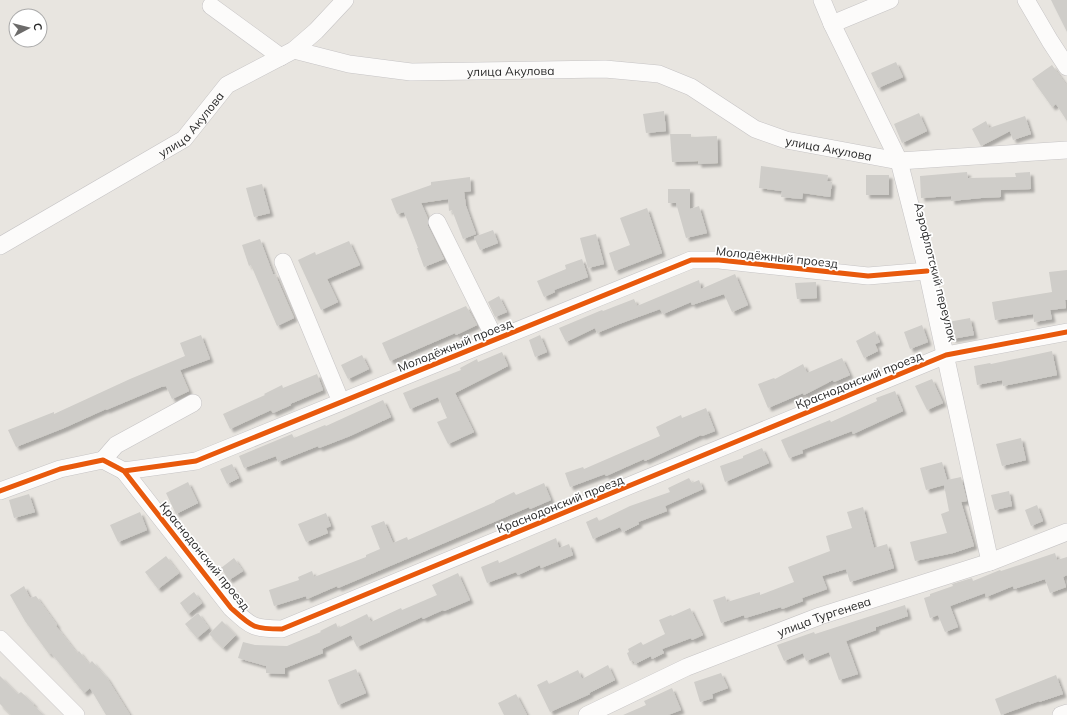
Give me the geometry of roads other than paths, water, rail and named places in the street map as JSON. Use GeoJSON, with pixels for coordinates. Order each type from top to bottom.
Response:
{"type":"FeatureCollection","features":[{"type":"Feature","properties":{"kind":"street"},"geometry":{"type":"LineString","coordinates":[[211,6],[287,54],[316,31],[345,0]]}},
{"type":"Feature","properties":{"kind":"street","name":"Аэрофлотский переулок"},"geometry":{"type":"LineString","coordinates":[[822,0],[832,24],[899,161],[927,271],[990,562]]}},
{"type":"Feature","properties":{"kind":"street"},"geometry":{"type":"LineString","coordinates":[[832,24],[890,0]]}},
{"type":"Feature","properties":{"kind":"street"},"geometry":{"type":"LineString","coordinates":[[1026,0],[1067,68]]}},
{"type":"Feature","properties":{"kind":"street","name":"улица Акулова"},"geometry":{"type":"LineString","coordinates":[[0,246],[184,139],[227,85],[287,54],[411,72],[605,69],[659,74],[690,87],[755,129],[786,140],[899,161],[1067,150]]}},
{"type":"Feature","properties":{"kind":"street"},"geometry":{"type":"LineString","coordinates":[[437,222],[495,339]]}},
{"type":"Feature","properties":{"kind":"street","name":"Молодёжный проезд"},"geometry":{"type":"LineString","coordinates":[[124,471],[196,461],[691,260],[719,260],[868,276],[927,271]]}},
{"type":"Feature","properties":{"kind":"street"},"geometry":{"type":"LineString","coordinates":[[283,262],[341,402]]}},
{"type":"Feature","properties":{"kind":"street","name":"Краснодонский проезд"},"geometry":{"type":"LineString","coordinates":[[124,471],[232,608],[249,624],[261,629],[282,629],[946,356],[1067,332]]}},
{"type":"Feature","properties":{"kind":"street"},"geometry":{"type":"LineString","coordinates":[[0,491],[60,469],[103,460],[116,445],[193,403]]}},
{"type":"Feature","properties":{"kind":"street"},"geometry":{"type":"LineString","coordinates":[[103,460],[124,471]]}},
{"type":"Feature","properties":{"kind":"street","name":"улица Тургенева"},"geometry":{"type":"LineString","coordinates":[[587,715],[686,667],[820,616],[990,562],[1067,532]]}},
{"type":"Feature","properties":{"kind":"street"},"geometry":{"type":"LineString","coordinates":[[0,639],[76,715]]}},
{"type":"Feature","properties":{"kind":"street"},"geometry":{"type":"LineString","coordinates":[[1061,715],[1067,713]]}}]}
